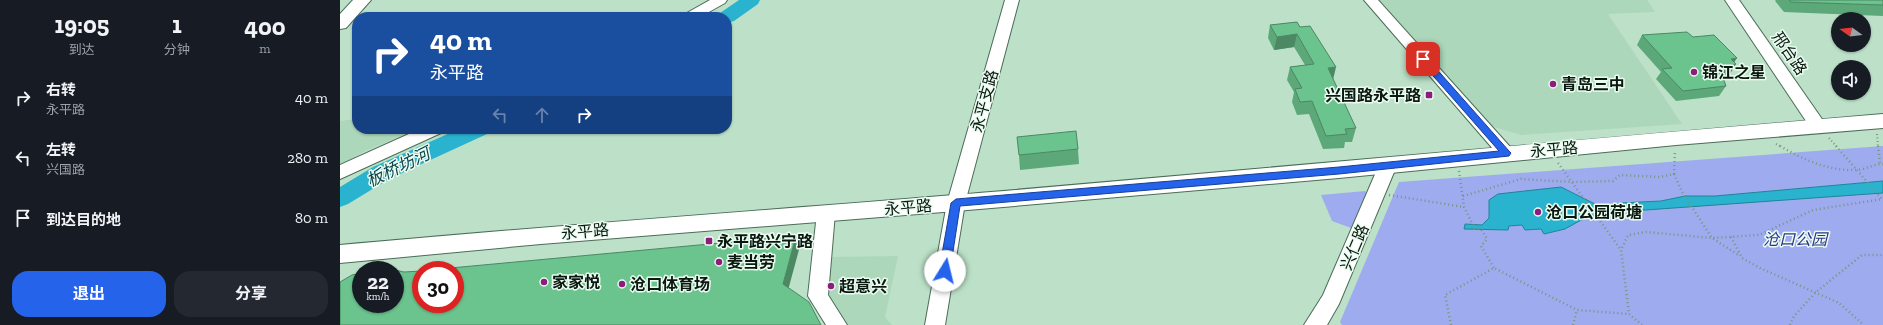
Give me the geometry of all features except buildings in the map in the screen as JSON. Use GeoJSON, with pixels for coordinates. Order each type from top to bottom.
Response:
{"type":"FeatureCollection","features":[{"type":"Feature","properties":{"kind":"main road"},"geometry":{"type":"LineString","coordinates":[[340,24],[362,0]]}},
{"type":"Feature","properties":{"kind":"main road","name":"永平路"},"geometry":{"type":"LineString","coordinates":[[340,254],[557,234],[956,203],[1676,138],[1880,122]]}},
{"type":"Feature","properties":{"kind":"street"},"geometry":{"type":"LineString","coordinates":[[699,12],[720,0]]}},
{"type":"Feature","properties":{"kind":"street","name":"永平支路"},"geometry":{"type":"LineString","coordinates":[[936,325],[956,203],[1012,0]]}},
{"type":"Feature","properties":{"kind":"street"},"geometry":{"type":"LineString","coordinates":[[1371,0],[1506,153]]}},
{"type":"Feature","properties":{"kind":"street","name":"邢台路"},"geometry":{"type":"LineString","coordinates":[[1732,0],[1818,126]]}},
{"type":"Feature","properties":{"kind":"street"},"geometry":{"type":"LineString","coordinates":[[340,173],[360,162],[424,134]]}},
{"type":"Feature","properties":{"kind":"street","name":"兴仁路"},"geometry":{"type":"LineString","coordinates":[[1314,325],[1320,319],[1332,298],[1388,165]]}},
{"type":"Feature","properties":{"kind":"street"},"geometry":{"type":"LineString","coordinates":[[826,213],[818,296],[837,325]]}},
{"type":"Feature","properties":{"kind":"path"},"geometry":{"type":"LineString","coordinates":[[1756,132],[1814,164],[1840,169],[1856,170],[1881,164],[1880,122]]}},
{"type":"Feature","properties":{"kind":"path"},"geometry":{"type":"LineString","coordinates":[[1818,126],[1864,180],[1882,198]]}},
{"type":"Feature","properties":{"kind":"path"},"geometry":{"type":"LineString","coordinates":[[1676,138],[1674,174],[1682,192],[1696,210],[1712,238],[1760,268],[1839,303],[1864,325]]}},
{"type":"Feature","properties":{"kind":"path"},"geometry":{"type":"LineString","coordinates":[[1549,150],[1621,250],[1629,314]]}},
{"type":"Feature","properties":{"kind":"path"},"geometry":{"type":"LineString","coordinates":[[1458,158],[1464,207],[1475,229],[1482,229],[1487,239],[1481,246],[1494,268],[1577,310],[1629,314],[1642,325]]}},
{"type":"Feature","properties":{"kind":"path"},"geometry":{"type":"LineString","coordinates":[[1463,196],[1521,179],[1572,182],[1613,181],[1620,175],[1660,178],[1674,174]]}},
{"type":"Feature","properties":{"kind":"path"},"geometry":{"type":"LineString","coordinates":[[1377,193],[1464,207]]}},
{"type":"Feature","properties":{"kind":"path"},"geometry":{"type":"LineString","coordinates":[[1621,250],[1628,235],[1646,232],[1712,238],[1759,235],[1813,210],[1882,198]]}},
{"type":"Feature","properties":{"kind":"path"},"geometry":{"type":"LineString","coordinates":[[1731,237],[1742,258]]}},
{"type":"Feature","properties":{"kind":"path"},"geometry":{"type":"LineString","coordinates":[[1790,325],[1794,316],[1816,292],[1862,256],[1883,255]]}},
{"type":"Feature","properties":{"kind":"path"},"geometry":{"type":"LineString","coordinates":[[1451,325],[1445,295],[1494,268]]}},
{"type":"Feature","properties":{"kind":"path"},"geometry":{"type":"LineString","coordinates":[[1573,325],[1577,310]]}},
{"type":"Feature","properties":{"kind":"shaded area","name":"青岛三中"},"geometry":{"type":"Polygon","coordinates":[[[1376,0],[1647,0],[1655,12],[1608,14],[1682,124],[1521,135],[1484,124],[1376,0]]]}},
{"type":"Feature","properties":{"kind":"shaded area"},"geometry":{"type":"Polygon","coordinates":[[[352,120],[352,134],[406,134],[365,151],[340,166],[340,121],[352,120]]]}},
{"type":"Feature","properties":{"kind":"shaded area"},"geometry":{"type":"Polygon","coordinates":[[[1883,181],[1883,193],[1604,213],[1583,219],[1565,229],[1544,234],[1541,229],[1525,230],[1522,225],[1509,226],[1508,230],[1464,229],[1465,224],[1482,225],[1489,218],[1489,200],[1498,194],[1561,187],[1603,208],[1621,203],[1661,201],[1685,196],[1715,196],[1883,181]]]}},
{"type":"Feature","properties":{"kind":"shaded area"},"geometry":{"type":"Polygon","coordinates":[[[898,256],[885,317],[892,325],[840,325],[816,301],[829,257],[898,256]]]}},
{"type":"Feature","properties":{"kind":"green space","name":"沧口公园"},"geometry":{"type":"Polygon","coordinates":[[[1883,146],[1883,325],[1342,325],[1340,322],[1399,182],[1883,146]]]}},
{"type":"Feature","properties":{"kind":"green space"},"geometry":{"type":"Polygon","coordinates":[[[1365,191],[1367,193],[1351,228],[1332,221],[1321,195],[1365,191]]]}},
{"type":"Feature","properties":{"kind":"waterway","name":"板桥坊河"},"geometry":{"type":"LineString","coordinates":[[732,13],[751,0]]}},
{"type":"Feature","properties":{"kind":"waterway","name":"板桥坊河"},"geometry":{"type":"LineString","coordinates":[[340,198],[381,173],[468,134]]}},
{"type":"Feature","properties":{"kind":"place","name":"锦江之星"},"geometry":{"type":"Point","coordinates":[1694,72]}},
{"type":"Feature","properties":{"kind":"place","name":"青岛三中"},"geometry":{"type":"Point","coordinates":[1553,84]}},
{"type":"Feature","properties":{"kind":"place","name":"兴国路永平路"},"geometry":{"type":"Point","coordinates":[1429,95]}},
{"type":"Feature","properties":{"kind":"place","name":"沧口公园荷塘"},"geometry":{"type":"Point","coordinates":[1538,212]}},
{"type":"Feature","properties":{"kind":"place","name":"永平路兴宁路"},"geometry":{"type":"Point","coordinates":[709,241]}},
{"type":"Feature","properties":{"kind":"place","name":"麦当劳"},"geometry":{"type":"Point","coordinates":[719,262]}},
{"type":"Feature","properties":{"kind":"place","name":"家家悦"},"geometry":{"type":"Point","coordinates":[544,282]}},
{"type":"Feature","properties":{"kind":"place","name":"沧口体育场"},"geometry":{"type":"Point","coordinates":[622,284]}},
{"type":"Feature","properties":{"kind":"place","name":"超意兴"},"geometry":{"type":"Point","coordinates":[831,286]}},
{"type":"Feature","properties":{"kind":"route"},"geometry":{"type":"LineString","coordinates":[[945,271],[956,203],[1339,170],[1506,153],[1423,59]]}}]}
